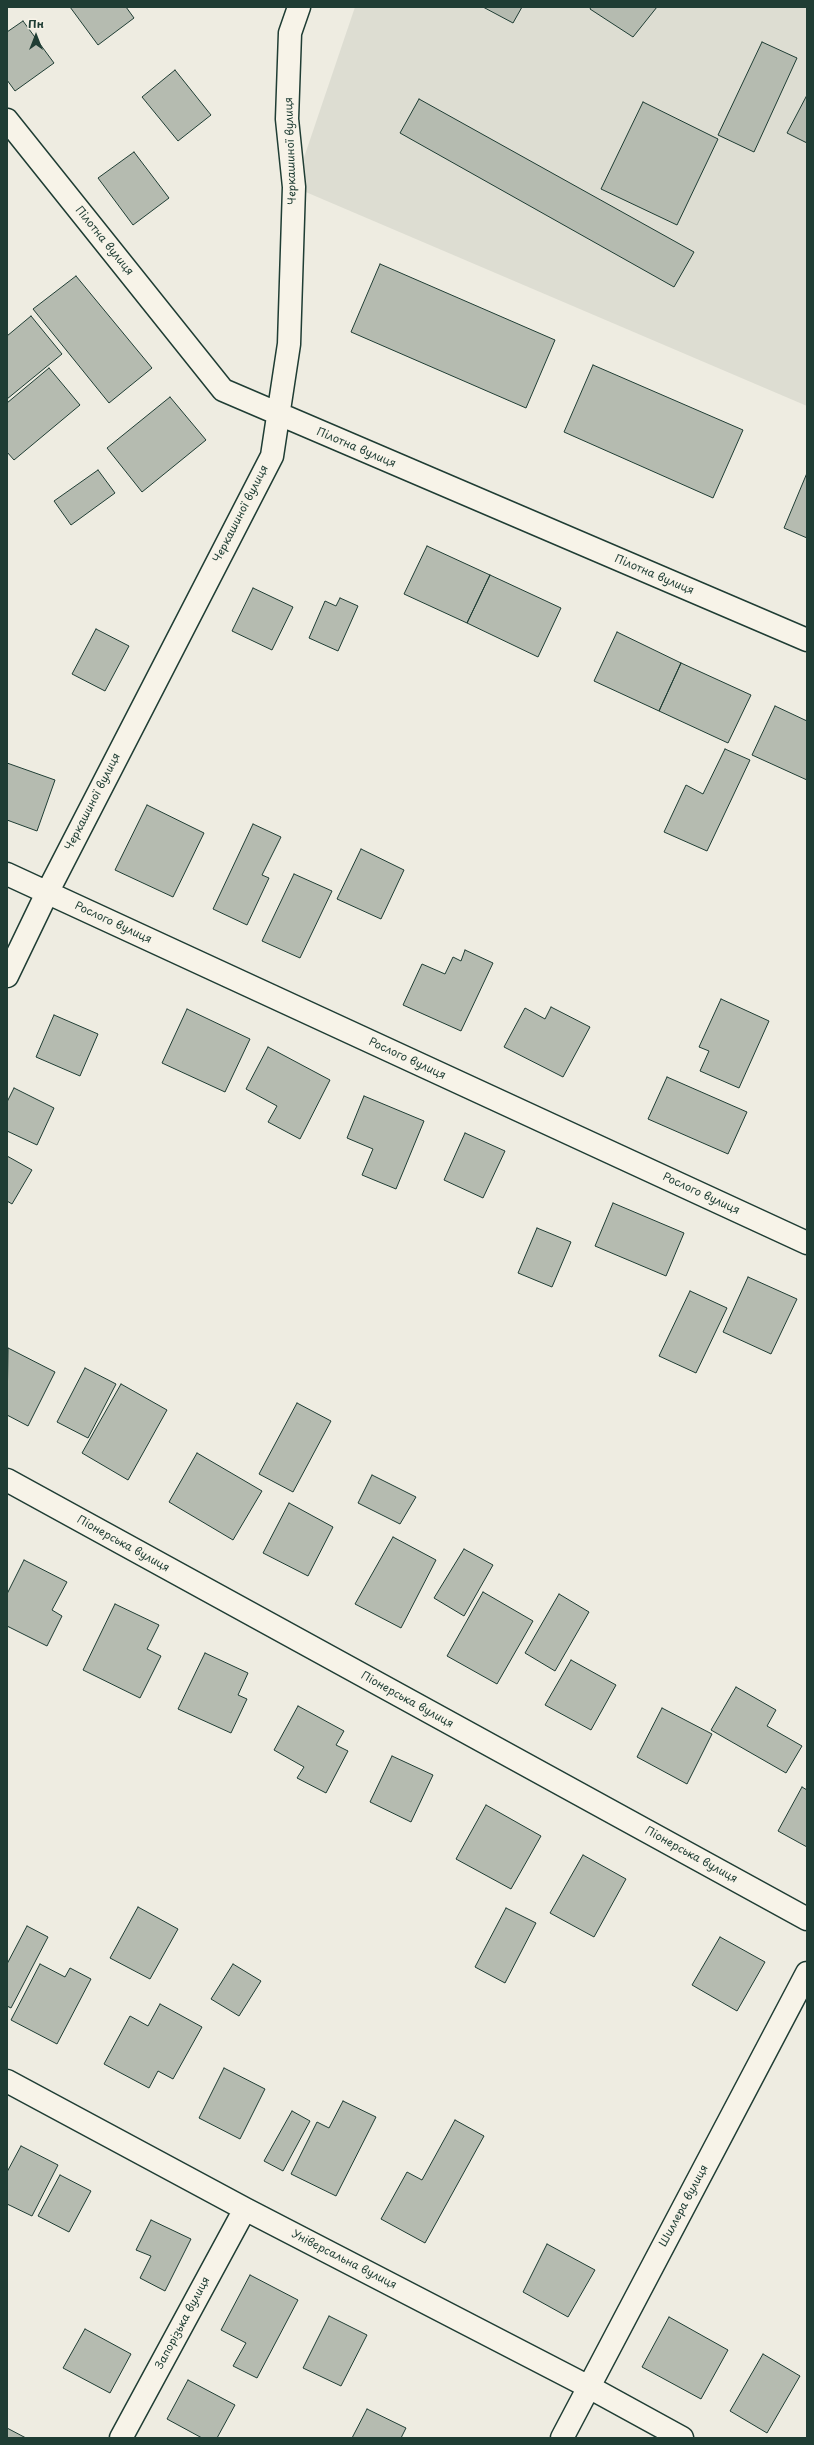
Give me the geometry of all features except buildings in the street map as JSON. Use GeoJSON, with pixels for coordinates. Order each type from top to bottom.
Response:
{"type":"FeatureCollection","features":[{"type":"Feature","properties":{"kind":"street","name":"Черкашиної вулиця"},"geometry":{"type":"LineString","coordinates":[[7,976],[47,893],[272,456],[289,344],[294,187],[287,119],[290,33],[299,7]]}},
{"type":"Feature","properties":{"kind":"street","name":"Пілотна вулиця"},"geometry":{"type":"LineString","coordinates":[[7,120],[223,390],[278,415],[807,640]]}},
{"type":"Feature","properties":{"kind":"street","name":"Рослого вулиця"},"geometry":{"type":"LineString","coordinates":[[7,874],[807,1243]]}},
{"type":"Feature","properties":{"kind":"street","name":"Піонерська вулиця"},"geometry":{"type":"LineString","coordinates":[[7,1480],[807,1919]]}},
{"type":"Feature","properties":{"kind":"street","name":"Шиллера вулиця"},"geometry":{"type":"LineString","coordinates":[[562,2438],[807,1973]]}},
{"type":"Feature","properties":{"kind":"street","name":"Універсальна вулиця"},"geometry":{"type":"LineString","coordinates":[[7,2081],[245,2209],[589,2387],[682,2438]]}},
{"type":"Feature","properties":{"kind":"street","name":"Запорізька вулиця"},"geometry":{"type":"LineString","coordinates":[[121,2438],[245,2209]]}},
{"type":"Feature","properties":{"kind":"shaded area"},"geometry":{"type":"Polygon","coordinates":[[[355,7],[807,7],[807,406],[294,187],[355,7]]]}}]}
